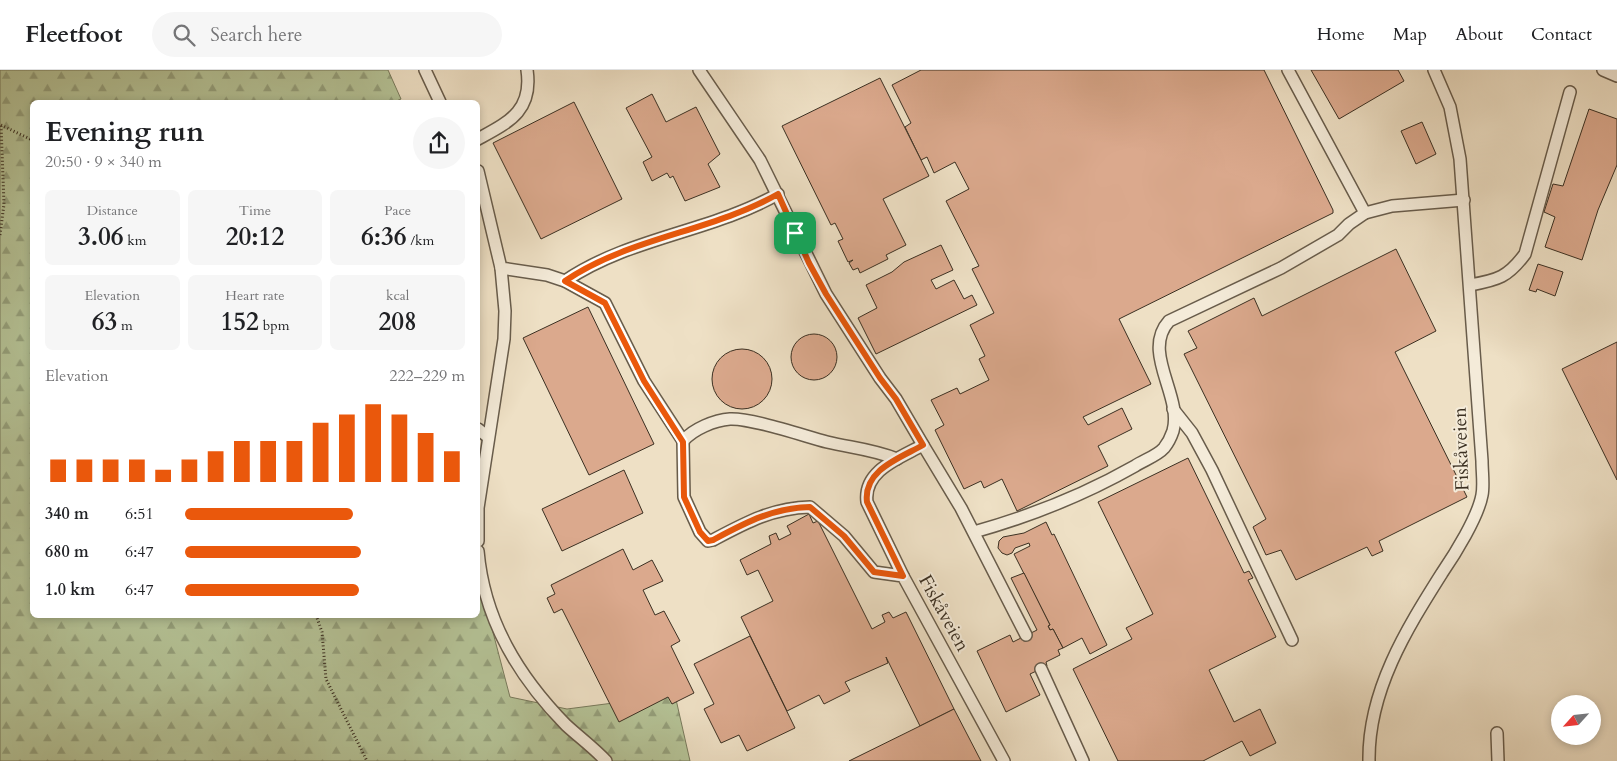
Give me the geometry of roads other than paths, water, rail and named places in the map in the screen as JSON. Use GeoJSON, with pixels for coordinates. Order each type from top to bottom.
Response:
{"type":"FeatureCollection","features":[{"type":"Feature","properties":{"kind":"lane"},"geometry":{"type":"LineString","coordinates":[[425,70],[439,100]]}},
{"type":"Feature","properties":{"kind":"lane"},"geometry":{"type":"LineString","coordinates":[[480,137],[507,123],[521,108],[528,88],[527,70]]}},
{"type":"Feature","properties":{"kind":"lane"},"geometry":{"type":"LineString","coordinates":[[699,70],[760,160],[778,194],[805,255],[826,294],[869,362],[896,399],[923,445],[974,532],[1026,635]]}},
{"type":"Feature","properties":{"kind":"lane"},"geometry":{"type":"LineString","coordinates":[[1288,70],[1364,213]]}},
{"type":"Feature","properties":{"kind":"lane","name":"Fiskåveien"},"geometry":{"type":"LineString","coordinates":[[1369,761],[1379,692],[1393,657],[1419,610],[1455,553],[1482,496],[1482,461],[1470,317],[1470,285],[1460,159],[1450,107],[1434,70]]}},
{"type":"Feature","properties":{"kind":"lane"},"geometry":{"type":"LineString","coordinates":[[1603,70],[1617,76]]}},
{"type":"Feature","properties":{"kind":"lane"},"geometry":{"type":"LineString","coordinates":[[1470,285],[1497,280],[1513,270],[1525,254],[1570,92]]}},
{"type":"Feature","properties":{"kind":"lane"},"geometry":{"type":"LineString","coordinates":[[480,179],[502,268],[506,326],[480,494]]}},
{"type":"Feature","properties":{"kind":"lane"},"geometry":{"type":"LineString","coordinates":[[565,281],[588,266],[627,248],[752,208],[778,194]]}},
{"type":"Feature","properties":{"kind":"lane"},"geometry":{"type":"LineString","coordinates":[[974,532],[1020,519],[1055,506],[1160,451],[1169,442],[1173,430],[1172,407],[1158,346],[1161,334],[1169,321],[1281,268],[1338,235],[1364,213],[1392,206],[1464,200]]}},
{"type":"Feature","properties":{"kind":"lane"},"geometry":{"type":"LineString","coordinates":[[502,268],[547,274],[565,281],[605,303],[644,381],[683,442],[688,435],[706,426],[731,419],[834,443],[875,450],[897,459]]}},
{"type":"Feature","properties":{"kind":"lane"},"geometry":{"type":"LineString","coordinates":[[1172,407],[1192,433],[1212,470],[1292,640]]}},
{"type":"Feature","properties":{"kind":"lane"},"geometry":{"type":"LineString","coordinates":[[480,431],[488,437]]}},
{"type":"Feature","properties":{"kind":"lane","name":"Fiskåveien"},"geometry":{"type":"LineString","coordinates":[[683,442],[684,497],[700,532],[708,541],[760,516],[787,508],[810,507],[844,536],[874,572],[903,576],[1004,761]]}},
{"type":"Feature","properties":{"kind":"lane"},"geometry":{"type":"LineString","coordinates":[[903,576],[867,502],[866,494],[872,478],[880,468],[923,445]]}},
{"type":"Feature","properties":{"kind":"lane"},"geometry":{"type":"LineString","coordinates":[[480,562],[488,606],[503,644],[517,667],[565,724],[606,761]]}},
{"type":"Feature","properties":{"kind":"lane"},"geometry":{"type":"LineString","coordinates":[[1041,669],[1084,761]]}},
{"type":"Feature","properties":{"kind":"lane"},"geometry":{"type":"LineString","coordinates":[[1497,732],[1498,761]]}}]}
